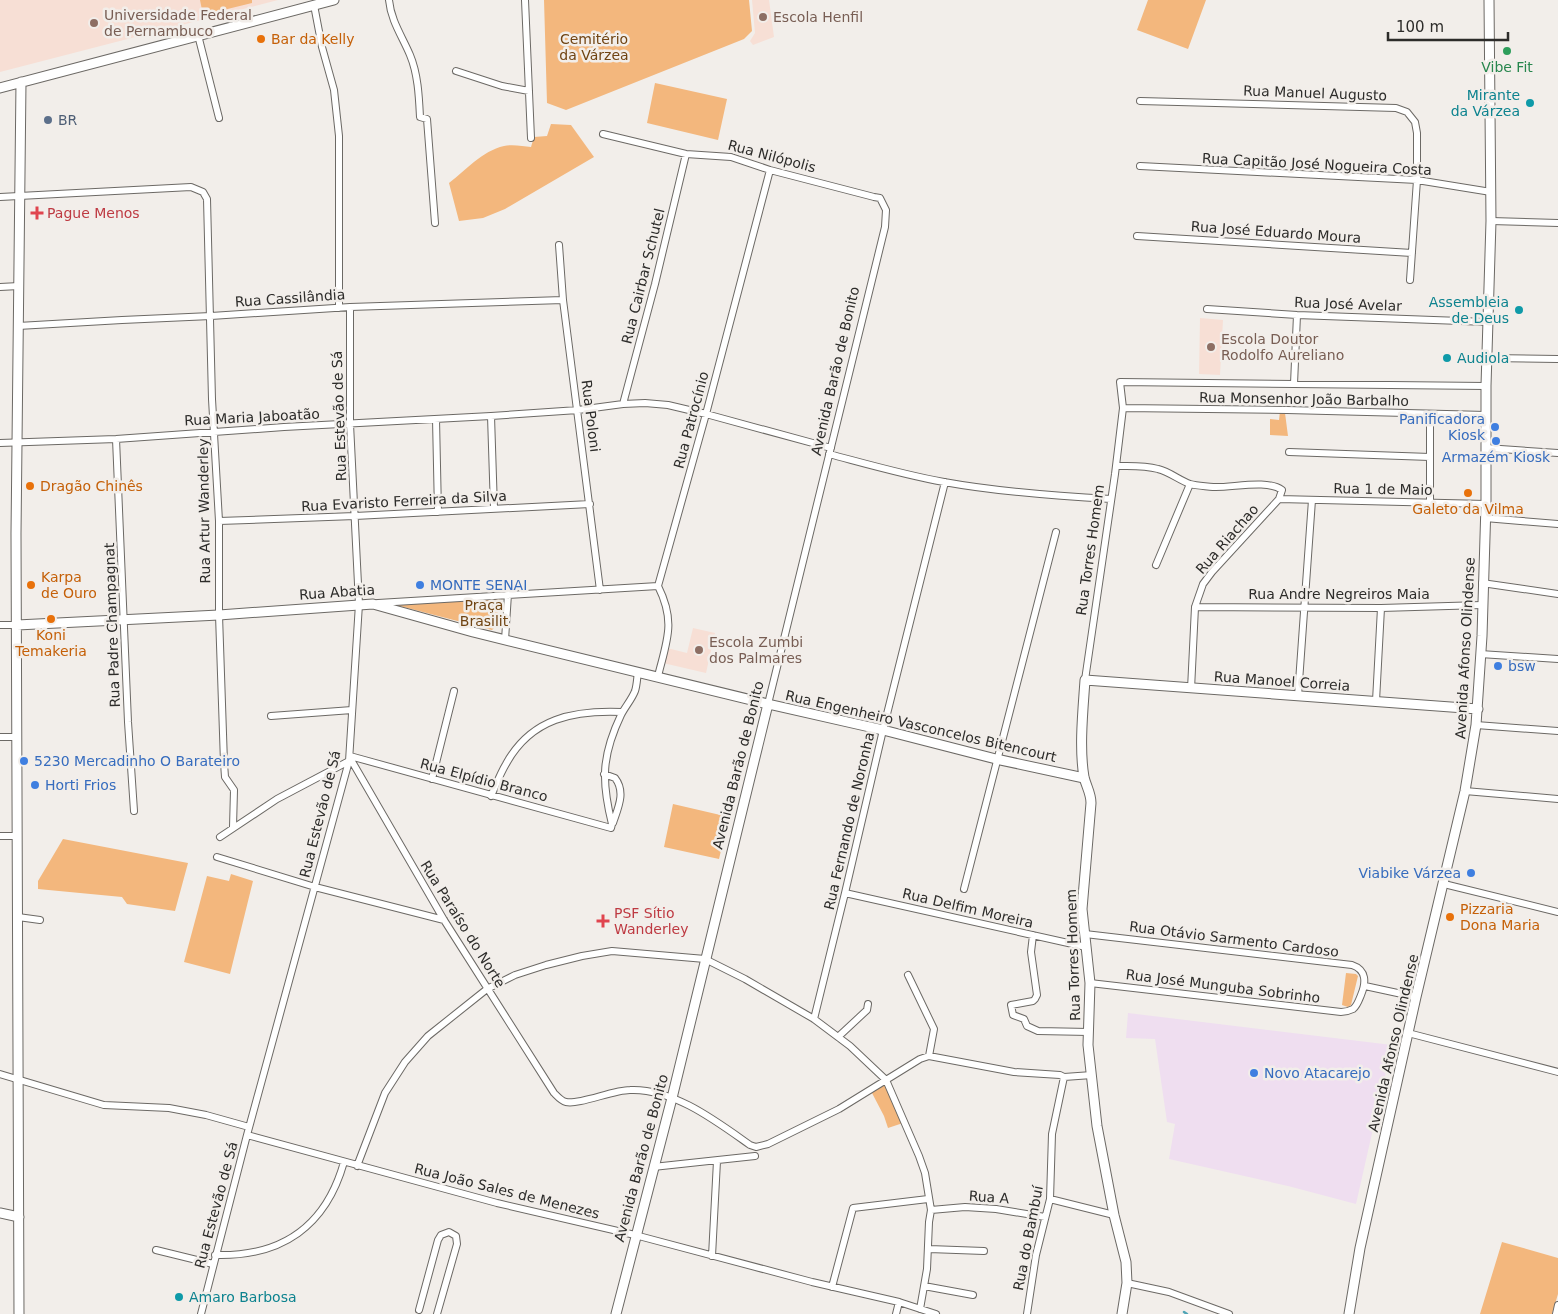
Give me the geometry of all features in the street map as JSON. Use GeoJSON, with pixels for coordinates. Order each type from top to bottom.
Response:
{"type":"FeatureCollection","features":[{"type":"Feature","properties":{"kind":"street"},"geometry":{"type":"LineString","coordinates":[[0,88],[334,0]]}},
{"type":"Feature","properties":{"kind":"street"},"geometry":{"type":"LineString","coordinates":[[388,0],[395,27],[410,56],[416,74],[420,117],[428,119],[435,223]]}},
{"type":"Feature","properties":{"kind":"street"},"geometry":{"type":"LineString","coordinates":[[525,0],[531,138]]}},
{"type":"Feature","properties":{"kind":"street","name":"Avenida Afonso Olindense"},"geometry":{"type":"LineString","coordinates":[[1349,1314],[1360,1248],[1465,791],[1478,710],[1486,504],[1486,386],[1491,221],[1489,0]]}},
{"type":"Feature","properties":{"kind":"street"},"geometry":{"type":"LineString","coordinates":[[314,5],[322,47],[334,90],[339,136],[339,308]]}},
{"type":"Feature","properties":{"kind":"street"},"geometry":{"type":"LineString","coordinates":[[198,35],[219,118]]}},
{"type":"Feature","properties":{"kind":"street"},"geometry":{"type":"LineString","coordinates":[[456,71],[502,86],[529,91]]}},
{"type":"Feature","properties":{"kind":"street"},"geometry":{"type":"LineString","coordinates":[[19,1314],[16,737],[21,82]]}},
{"type":"Feature","properties":{"kind":"street","name":"Rua Manuel Augusto"},"geometry":{"type":"LineString","coordinates":[[1140,101],[1396,108],[1407,112],[1415,122],[1417,133],[1417,180],[1410,280]]}},
{"type":"Feature","properties":{"kind":"street","name":"Rua Nilópolis"},"geometry":{"type":"LineString","coordinates":[[603,134],[686,154],[731,156],[770,170],[874,196]]}},
{"type":"Feature","properties":{"kind":"street","name":"Rua Cairbar Schutel"},"geometry":{"type":"LineString","coordinates":[[622,404],[655,284],[686,154]]}},
{"type":"Feature","properties":{"kind":"street","name":"Rua Capitão José Nogueira Costa"},"geometry":{"type":"LineString","coordinates":[[1140,166],[1417,180],[1491,192]]}},
{"type":"Feature","properties":{"kind":"street","name":"Rua Patrocínio"},"geometry":{"type":"LineString","coordinates":[[658,586],[706,414],[770,170]]}},
{"type":"Feature","properties":{"kind":"street","name":"Rua Artur Wanderley"},"geometry":{"type":"LineString","coordinates":[[19,196],[191,188],[203,192],[208,204],[212,399],[218,521],[224,763],[226,780],[234,790],[233,827]]}},
{"type":"Feature","properties":{"kind":"street"},"geometry":{"type":"LineString","coordinates":[[0,197],[19,196]]}},
{"type":"Feature","properties":{"kind":"street","name":"Avenida Barão de Bonito"},"geometry":{"type":"LineString","coordinates":[[616,1314],[672,1098],[885,227],[886,210],[880,198],[874,196]]}},
{"type":"Feature","properties":{"kind":"street"},"geometry":{"type":"LineString","coordinates":[[1491,221],[1558,223]]}},
{"type":"Feature","properties":{"kind":"street","name":"Rua José Eduardo Moura"},"geometry":{"type":"LineString","coordinates":[[1137,236],[1412,254]]}},
{"type":"Feature","properties":{"kind":"street","name":"Rua Poloni"},"geometry":{"type":"LineString","coordinates":[[559,245],[563,300],[600,590]]}},
{"type":"Feature","properties":{"kind":"street"},"geometry":{"type":"LineString","coordinates":[[0,287],[19,286]]}},
{"type":"Feature","properties":{"kind":"street","name":"Rua Cassilândia"},"geometry":{"type":"LineString","coordinates":[[18,326],[350,307],[563,300]]}},
{"type":"Feature","properties":{"kind":"street","name":"Rua Estevão de Sá"},"geometry":{"type":"LineString","coordinates":[[201,1314],[249,1127],[349,758],[359,604],[350,424],[350,307]]}},
{"type":"Feature","properties":{"kind":"street","name":"Rua José Avelar"},"geometry":{"type":"LineString","coordinates":[[1207,308],[1296,315],[1488,322]]}},
{"type":"Feature","properties":{"kind":"street"},"geometry":{"type":"LineString","coordinates":[[1296,315],[1294,384],[1486,386]]}},
{"type":"Feature","properties":{"kind":"street"},"geometry":{"type":"LineString","coordinates":[[1487,358],[1558,359]]}},
{"type":"Feature","properties":{"kind":"street","name":"Rua Torres Homem"},"geometry":{"type":"LineString","coordinates":[[1122,1314],[1127,1283],[1126,1262],[1114,1215],[1097,1126],[1088,1045],[1090,984],[1082,909],[1091,795],[1084,778],[1082,729],[1085,680],[1123,408],[1120,382],[1294,384]]}},
{"type":"Feature","properties":{"kind":"street","name":"Rua Maria Jaboatão"},"geometry":{"type":"LineString","coordinates":[[0,443],[116,439],[215,431],[436,420],[578,410],[645,403],[668,405],[706,414],[893,472],[945,482],[1030,494],[1111,499]]}},
{"type":"Feature","properties":{"kind":"street","name":"Rua Monsenhor João Barbalho"},"geometry":{"type":"LineString","coordinates":[[1123,408],[1486,415]]}},
{"type":"Feature","properties":{"kind":"street"},"geometry":{"type":"LineString","coordinates":[[1430,414],[1430,502]]}},
{"type":"Feature","properties":{"kind":"street"},"geometry":{"type":"LineString","coordinates":[[491,416],[494,509]]}},
{"type":"Feature","properties":{"kind":"street"},"geometry":{"type":"LineString","coordinates":[[436,420],[438,512]]}},
{"type":"Feature","properties":{"kind":"street","name":"Rua Padre Champagnat"},"geometry":{"type":"LineString","coordinates":[[116,439],[128,722],[134,811]]}},
{"type":"Feature","properties":{"kind":"street"},"geometry":{"type":"LineString","coordinates":[[1486,448],[1558,454]]}},
{"type":"Feature","properties":{"kind":"street"},"geometry":{"type":"LineString","coordinates":[[1289,452],[1430,457]]}},
{"type":"Feature","properties":{"kind":"street"},"geometry":{"type":"LineString","coordinates":[[1116,466],[1145,466],[1159,469],[1169,472],[1190,484],[1213,487],[1273,486],[1282,490],[1279,499]]}},
{"type":"Feature","properties":{"kind":"street","name":"Rua Fernando de Noronha"},"geometry":{"type":"LineString","coordinates":[[814,1019],[945,482]]}},
{"type":"Feature","properties":{"kind":"street"},"geometry":{"type":"LineString","coordinates":[[1156,565],[1190,484]]}},
{"type":"Feature","properties":{"kind":"street","name":"Rua 1 de Maio"},"geometry":{"type":"LineString","coordinates":[[1279,499],[1486,504]]}},
{"type":"Feature","properties":{"kind":"street","name":"Rua Riachao"},"geometry":{"type":"LineString","coordinates":[[1191,688],[1195,608],[1203,584],[1279,499]]}},
{"type":"Feature","properties":{"kind":"street"},"geometry":{"type":"LineString","coordinates":[[1298,696],[1312,500]]}},
{"type":"Feature","properties":{"kind":"street","name":"Rua Evaristo Ferreira da Silva"},"geometry":{"type":"LineString","coordinates":[[218,521],[590,504]]}},
{"type":"Feature","properties":{"kind":"street"},"geometry":{"type":"LineString","coordinates":[[1485,518],[1558,524]]}},
{"type":"Feature","properties":{"kind":"street"},"geometry":{"type":"LineString","coordinates":[[964,889],[1056,532]]}},
{"type":"Feature","properties":{"kind":"street"},"geometry":{"type":"LineString","coordinates":[[1482,583],[1558,594]]}},
{"type":"Feature","properties":{"kind":"street"},"geometry":{"type":"LineString","coordinates":[[658,586],[666,602],[669,620],[658,676]]}},
{"type":"Feature","properties":{"kind":"street","name":"Rua Abatia"},"geometry":{"type":"LineString","coordinates":[[17,625],[219,615],[508,594],[658,586]]}},
{"type":"Feature","properties":{"kind":"street"},"geometry":{"type":"LineString","coordinates":[[505,640],[508,594]]}},
{"type":"Feature","properties":{"kind":"street","name":"Rua Engenheiro Vasconcelos Bitencourt"},"geometry":{"type":"LineString","coordinates":[[372,604],[505,640],[883,730],[996,759],[1084,778]]}},
{"type":"Feature","properties":{"kind":"street","name":"Rua Andre Negreiros Maia"},"geometry":{"type":"LineString","coordinates":[[1195,608],[1381,608],[1482,605]]}},
{"type":"Feature","properties":{"kind":"street"},"geometry":{"type":"LineString","coordinates":[[1376,701],[1381,608]]}},
{"type":"Feature","properties":{"kind":"street"},"geometry":{"type":"LineString","coordinates":[[0,625],[17,625]]}},
{"type":"Feature","properties":{"kind":"street"},"geometry":{"type":"LineString","coordinates":[[1480,654],[1558,659]]}},
{"type":"Feature","properties":{"kind":"street"},"geometry":{"type":"LineString","coordinates":[[612,826],[604,774],[607,750],[622,712],[635,691],[638,672]]}},
{"type":"Feature","properties":{"kind":"street","name":"Rua Manoel Correia"},"geometry":{"type":"LineString","coordinates":[[1085,680],[1478,710]]}},
{"type":"Feature","properties":{"kind":"street"},"geometry":{"type":"LineString","coordinates":[[432,779],[454,692]]}},
{"type":"Feature","properties":{"kind":"street"},"geometry":{"type":"LineString","coordinates":[[271,716],[352,710]]}},
{"type":"Feature","properties":{"kind":"street"},"geometry":{"type":"LineString","coordinates":[[491,796],[506,763],[522,741],[541,726],[580,712],[622,712]]}},
{"type":"Feature","properties":{"kind":"street"},"geometry":{"type":"LineString","coordinates":[[1476,726],[1558,731]]}},
{"type":"Feature","properties":{"kind":"street"},"geometry":{"type":"LineString","coordinates":[[0,737],[16,737]]}},
{"type":"Feature","properties":{"kind":"street"},"geometry":{"type":"LineString","coordinates":[[220,837],[278,799],[349,758]]}},
{"type":"Feature","properties":{"kind":"street","name":"Rua Elpídio Branco"},"geometry":{"type":"LineString","coordinates":[[349,758],[612,826]]}},
{"type":"Feature","properties":{"kind":"street","name":"Rua Paraíso do Norte"},"geometry":{"type":"LineString","coordinates":[[349,758],[444,920],[554,1093],[566,1102],[576,1102],[612,1092],[630,1090],[645,1091],[672,1098]]}},
{"type":"Feature","properties":{"kind":"street"},"geometry":{"type":"LineString","coordinates":[[604,774],[615,778],[621,790],[612,826]]}},
{"type":"Feature","properties":{"kind":"street"},"geometry":{"type":"LineString","coordinates":[[1465,791],[1558,799]]}},
{"type":"Feature","properties":{"kind":"street"},"geometry":{"type":"LineString","coordinates":[[0,836],[17,836]]}},
{"type":"Feature","properties":{"kind":"street"},"geometry":{"type":"LineString","coordinates":[[217,857],[315,887],[444,920]]}},
{"type":"Feature","properties":{"kind":"street"},"geometry":{"type":"LineString","coordinates":[[1444,884],[1558,912]]}},
{"type":"Feature","properties":{"kind":"street","name":"Rua Delfim Moreira"},"geometry":{"type":"LineString","coordinates":[[845,893],[1086,947]]}},
{"type":"Feature","properties":{"kind":"street"},"geometry":{"type":"LineString","coordinates":[[18,917],[40,920]]}},
{"type":"Feature","properties":{"kind":"street","name":"Rua Otávio Sarmento Cardoso"},"geometry":{"type":"LineString","coordinates":[[1085,934],[1352,965],[1359,967],[1363,972],[1365,986]]}},
{"type":"Feature","properties":{"kind":"street"},"geometry":{"type":"LineString","coordinates":[[1033,935],[1031,952],[1037,995],[1033,1001],[1012,1005],[1013,1015],[1024,1019],[1027,1026],[1035,1030],[1089,1032]]}},
{"type":"Feature","properties":{"kind":"street"},"geometry":{"type":"LineString","coordinates":[[357,1166],[385,1094],[405,1062],[428,1036],[487,989],[515,975],[546,964],[582,956],[612,952],[705,959],[745,979],[814,1019],[838,1037],[886,1080],[919,1156],[931,1210],[929,1249],[920,1309]]}},
{"type":"Feature","properties":{"kind":"street"},"geometry":{"type":"LineString","coordinates":[[908,975],[934,1029],[929,1056]]}},
{"type":"Feature","properties":{"kind":"street","name":"Rua José Munguba Sobrinho"},"geometry":{"type":"LineString","coordinates":[[1090,984],[1340,1012],[1353,1009],[1358,1004],[1365,986]]}},
{"type":"Feature","properties":{"kind":"street"},"geometry":{"type":"LineString","coordinates":[[1365,986],[1416,998]]}},
{"type":"Feature","properties":{"kind":"street"},"geometry":{"type":"LineString","coordinates":[[838,1037],[867,1010],[868,1004]]}},
{"type":"Feature","properties":{"kind":"street"},"geometry":{"type":"LineString","coordinates":[[1408,1033],[1558,1072]]}},
{"type":"Feature","properties":{"kind":"street"},"geometry":{"type":"LineString","coordinates":[[672,1098],[692,1106],[753,1146],[760,1146],[804,1128],[839,1109],[920,1058],[929,1056],[1014,1072],[1060,1075],[1064,1077],[1092,1075]]}},
{"type":"Feature","properties":{"kind":"street"},"geometry":{"type":"LineString","coordinates":[[0,1074],[104,1105],[169,1108],[206,1115],[249,1127]]}},
{"type":"Feature","properties":{"kind":"street","name":"Rua do Bambuí"},"geometry":{"type":"LineString","coordinates":[[1027,1314],[1036,1255],[1050,1199],[1052,1134],[1064,1077]]}},
{"type":"Feature","properties":{"kind":"street","name":"Rua João Sales de Menezes"},"geometry":{"type":"LineString","coordinates":[[247,1135],[497,1203],[635,1235],[832,1287],[899,1302],[936,1314]]}},
{"type":"Feature","properties":{"kind":"street"},"geometry":{"type":"LineString","coordinates":[[653,1167],[754,1156]]}},
{"type":"Feature","properties":{"kind":"street"},"geometry":{"type":"LineString","coordinates":[[712,1256],[718,1161]]}},
{"type":"Feature","properties":{"kind":"street"},"geometry":{"type":"LineString","coordinates":[[215,1255],[235,1256],[254,1253],[286,1241],[306,1228],[330,1198],[339,1181],[344,1162]]}},
{"type":"Feature","properties":{"kind":"street"},"geometry":{"type":"LineString","coordinates":[[832,1287],[853,1208],[928,1199]]}},
{"type":"Feature","properties":{"kind":"street"},"geometry":{"type":"LineString","coordinates":[[1050,1199],[1114,1215]]}},
{"type":"Feature","properties":{"kind":"street","name":"Rua A"},"geometry":{"type":"LineString","coordinates":[[931,1210],[996,1209],[1046,1217]]}},
{"type":"Feature","properties":{"kind":"street"},"geometry":{"type":"LineString","coordinates":[[0,1213],[19,1217]]}},
{"type":"Feature","properties":{"kind":"street"},"geometry":{"type":"LineString","coordinates":[[419,1310],[438,1240],[441,1235],[449,1232],[456,1236],[457,1244],[437,1314]]}},
{"type":"Feature","properties":{"kind":"street"},"geometry":{"type":"LineString","coordinates":[[929,1249],[984,1251]]}},
{"type":"Feature","properties":{"kind":"street"},"geometry":{"type":"LineString","coordinates":[[156,1250],[213,1264]]}},
{"type":"Feature","properties":{"kind":"street"},"geometry":{"type":"LineString","coordinates":[[1127,1283],[1169,1292],[1229,1314]]}},
{"type":"Feature","properties":{"kind":"street"},"geometry":{"type":"LineString","coordinates":[[924,1286],[973,1296]]}},
{"type":"Feature","properties":{"kind":"street"},"geometry":{"type":"LineString","coordinates":[[896,1314],[899,1302]]}},
{"type":"Feature","properties":{"kind":"street"},"geometry":{"type":"LineString","coordinates":[[1556,1314],[1558,1305]]}},
{"type":"Feature","properties":{"kind":"shaded area","name":"Universidade Federal de Pernambuco"},"geometry":{"type":"Polygon","coordinates":[[[0,0],[278,0],[0,72],[0,0]]]}},
{"type":"Feature","properties":{"kind":"shaded area","name":"Escola Henfil"},"geometry":{"type":"Polygon","coordinates":[[[752,0],[769,0],[774,37],[753,45],[750,41],[755,33],[752,0]]]}},
{"type":"Feature","properties":{"kind":"shaded area","name":"Escola Doutor Rodolfo Aureliano"},"geometry":{"type":"Polygon","coordinates":[[[1200,318],[1223,320],[1220,375],[1199,374],[1200,318]]]}},
{"type":"Feature","properties":{"kind":"shaded area","name":"Escola Zumbi dos Palmares"},"geometry":{"type":"Polygon","coordinates":[[[693,628],[715,633],[706,673],[663,663],[667,648],[687,653],[693,628]]]}},
{"type":"Feature","properties":{"kind":"shaded area"},"geometry":{"type":"Polygon","coordinates":[[[1128,1013],[1392,1045],[1356,1204],[1288,1186],[1169,1159],[1175,1124],[1167,1122],[1155,1039],[1126,1038],[1128,1013]]]}},
{"type":"Feature","properties":{"kind":"green space"},"geometry":{"type":"Polygon","coordinates":[[[200,0],[252,0],[252,3],[203,15],[200,0]]]}},
{"type":"Feature","properties":{"kind":"green space","name":"Cemitério da Várzea"},"geometry":{"type":"Polygon","coordinates":[[[544,0],[749,0],[752,31],[744,39],[566,110],[547,103],[544,0]]]}},
{"type":"Feature","properties":{"kind":"green space"},"geometry":{"type":"Polygon","coordinates":[[[1148,0],[1206,0],[1188,49],[1137,30],[1148,0]]]}},
{"type":"Feature","properties":{"kind":"green space"},"geometry":{"type":"Polygon","coordinates":[[[655,83],[727,99],[718,140],[647,123],[655,83]]]}},
{"type":"Feature","properties":{"kind":"green space"},"geometry":{"type":"Polygon","coordinates":[[[551,124],[571,125],[594,157],[505,209],[483,218],[459,221],[449,183],[481,156],[496,148],[510,145],[531,147],[534,137],[547,136],[551,124]]]}},
{"type":"Feature","properties":{"kind":"green space"},"geometry":{"type":"Polygon","coordinates":[[[1280,411],[1285,413],[1288,436],[1270,435],[1270,419],[1279,420],[1280,411]]]}},
{"type":"Feature","properties":{"kind":"green space","name":"Praça Brasilit"},"geometry":{"type":"Polygon","coordinates":[[[500,598],[496,626],[492,630],[396,605],[397,604],[500,598]]]}},
{"type":"Feature","properties":{"kind":"green space"},"geometry":{"type":"Polygon","coordinates":[[[673,804],[729,817],[719,859],[664,847],[673,804]]]}},
{"type":"Feature","properties":{"kind":"green space"},"geometry":{"type":"Polygon","coordinates":[[[63,839],[188,863],[175,911],[127,904],[122,897],[38,889],[38,881],[63,839]]]}},
{"type":"Feature","properties":{"kind":"green space"},"geometry":{"type":"Polygon","coordinates":[[[231,874],[253,881],[230,974],[184,962],[207,876],[229,881],[231,874]]]}},
{"type":"Feature","properties":{"kind":"green space"},"geometry":{"type":"Polygon","coordinates":[[[1346,973],[1358,976],[1351,1005],[1348,1007],[1342,1005],[1346,973]]]}},
{"type":"Feature","properties":{"kind":"green space"},"geometry":{"type":"Polygon","coordinates":[[[883,1085],[886,1086],[903,1123],[888,1128],[872,1093],[883,1085]]]}},
{"type":"Feature","properties":{"kind":"green space"},"geometry":{"type":"Polygon","coordinates":[[[1502,1242],[1558,1258],[1558,1294],[1552,1314],[1480,1314],[1502,1242]]]}},
{"type":"Feature","properties":{"kind":"place","name":"Escola Henfil"},"geometry":{"type":"Point","coordinates":[763,17]}},
{"type":"Feature","properties":{"kind":"place","name":"Universidade Federal de Pernambuco"},"geometry":{"type":"Point","coordinates":[94,23]}},
{"type":"Feature","properties":{"kind":"place","name":"Bar da Kelly"},"geometry":{"type":"Point","coordinates":[261,39]}},
{"type":"Feature","properties":{"kind":"place","name":"Vibe Fit"},"geometry":{"type":"Point","coordinates":[1507,51]}},
{"type":"Feature","properties":{"kind":"place","name":"Mirante da Várzea"},"geometry":{"type":"Point","coordinates":[1530,103]}},
{"type":"Feature","properties":{"kind":"place","name":"BR"},"geometry":{"type":"Point","coordinates":[48,120]}},
{"type":"Feature","properties":{"kind":"place","name":"Pague Menos"},"geometry":{"type":"Point","coordinates":[37,213]}},
{"type":"Feature","properties":{"kind":"place","name":"Assembleia de Deus"},"geometry":{"type":"Point","coordinates":[1519,310]}},
{"type":"Feature","properties":{"kind":"place","name":"Escola Doutor Rodolfo Aureliano"},"geometry":{"type":"Point","coordinates":[1211,347]}},
{"type":"Feature","properties":{"kind":"place","name":"Audiola"},"geometry":{"type":"Point","coordinates":[1447,358]}},
{"type":"Feature","properties":{"kind":"place","name":"Panificadora Kiosk"},"geometry":{"type":"Point","coordinates":[1495,427]}},
{"type":"Feature","properties":{"kind":"place","name":"Armazém Kiosk"},"geometry":{"type":"Point","coordinates":[1496,441]}},
{"type":"Feature","properties":{"kind":"place","name":"Dragão Chinês"},"geometry":{"type":"Point","coordinates":[30,486]}},
{"type":"Feature","properties":{"kind":"place","name":"Galeto da Vilma"},"geometry":{"type":"Point","coordinates":[1468,493]}},
{"type":"Feature","properties":{"kind":"place","name":"Karpa de Ouro"},"geometry":{"type":"Point","coordinates":[31,585]}},
{"type":"Feature","properties":{"kind":"place","name":"MONTE SENAI"},"geometry":{"type":"Point","coordinates":[420,585]}},
{"type":"Feature","properties":{"kind":"place","name":"Koni Temakeria"},"geometry":{"type":"Point","coordinates":[51,619]}},
{"type":"Feature","properties":{"kind":"place","name":"Escola Zumbi dos Palmares"},"geometry":{"type":"Point","coordinates":[699,650]}},
{"type":"Feature","properties":{"kind":"place","name":"bsw"},"geometry":{"type":"Point","coordinates":[1498,666]}},
{"type":"Feature","properties":{"kind":"place","name":"5230 Mercadinho O Barateiro"},"geometry":{"type":"Point","coordinates":[24,761]}},
{"type":"Feature","properties":{"kind":"place","name":"Horti Frios"},"geometry":{"type":"Point","coordinates":[35,785]}},
{"type":"Feature","properties":{"kind":"place","name":"Viabike Várzea"},"geometry":{"type":"Point","coordinates":[1471,873]}},
{"type":"Feature","properties":{"kind":"place","name":"Pizzaria Dona Maria"},"geometry":{"type":"Point","coordinates":[1450,917]}},
{"type":"Feature","properties":{"kind":"place","name":"PSF Sítio Wanderley"},"geometry":{"type":"Point","coordinates":[603,921]}},
{"type":"Feature","properties":{"kind":"place","name":"Novo Atacarejo"},"geometry":{"type":"Point","coordinates":[1254,1073]}},
{"type":"Feature","properties":{"kind":"place","name":"Amaro Barbosa"},"geometry":{"type":"Point","coordinates":[179,1297]}}]}
